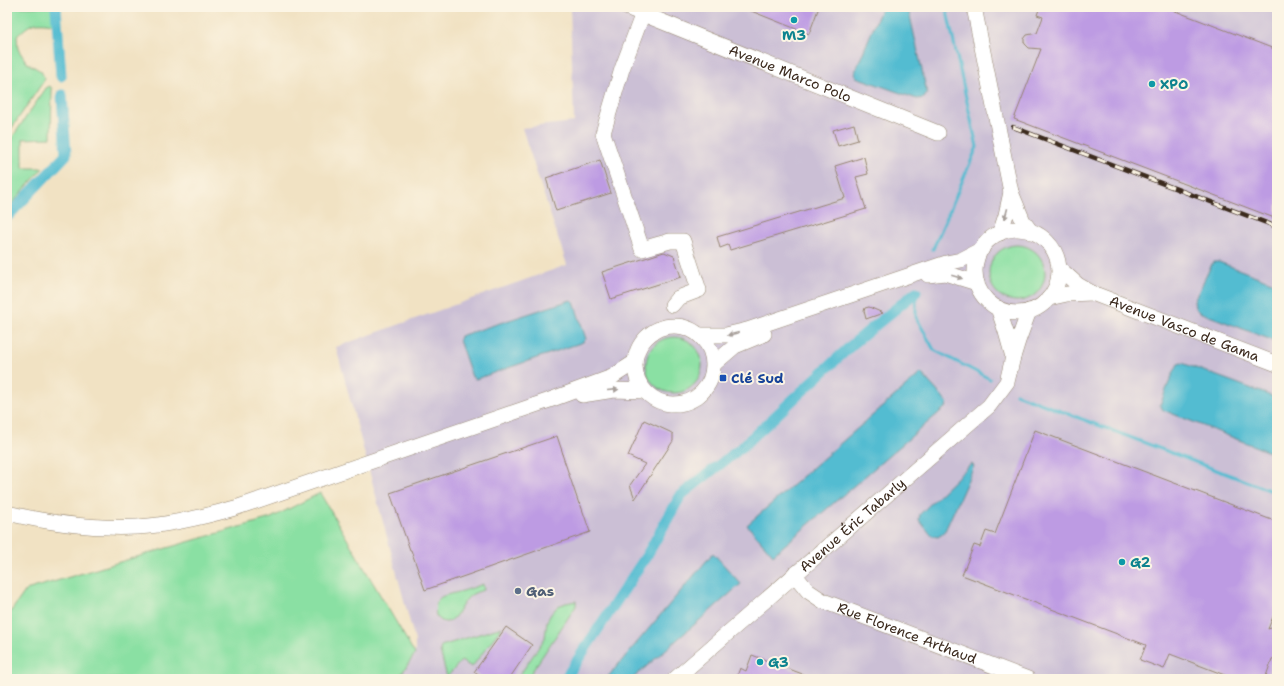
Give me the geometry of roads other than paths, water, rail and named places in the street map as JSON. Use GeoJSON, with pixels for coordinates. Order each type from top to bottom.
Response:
{"type":"FeatureCollection","features":[{"type":"Feature","properties":{"kind":"street","name":"Avenue Marco Polo"},"geometry":{"type":"LineString","coordinates":[[626,7],[938,133]]}},
{"type":"Feature","properties":{"kind":"street"},"geometry":{"type":"LineString","coordinates":[[974,7],[1011,192],[1023,221],[1031,232]]}},
{"type":"Feature","properties":{"kind":"street"},"geometry":{"type":"LineString","coordinates":[[643,13],[622,69],[603,133],[642,248],[670,241],[683,241],[699,290],[678,298],[672,305],[660,328]]}},
{"type":"Feature","properties":{"kind":"street"},"geometry":{"type":"LineString","coordinates":[[1000,233],[1011,192]]}},
{"type":"Feature","properties":{"kind":"street"},"geometry":{"type":"LineString","coordinates":[[1010,230],[1031,232],[1042,237],[1056,256],[1059,268],[1058,279],[1055,289],[1049,298],[1040,306],[1029,311],[1019,313],[1008,312],[989,302],[981,293],[977,283],[975,271],[977,260],[982,249],[990,240],[1000,233],[1010,230]]}},
{"type":"Feature","properties":{"kind":"street"},"geometry":{"type":"LineString","coordinates":[[700,335],[726,335],[747,330],[946,263],[960,260],[982,249]]}},
{"type":"Feature","properties":{"kind":"street"},"geometry":{"type":"LineString","coordinates":[[1059,268],[1078,285],[1092,293]]}},
{"type":"Feature","properties":{"kind":"street"},"geometry":{"type":"LineString","coordinates":[[714,364],[735,346],[894,290],[929,274],[945,273],[977,283]]}},
{"type":"Feature","properties":{"kind":"street"},"geometry":{"type":"LineString","coordinates":[[1049,298],[1067,294],[1092,293]]}},
{"type":"Feature","properties":{"kind":"street","name":"Avenue Vasco de Gama"},"geometry":{"type":"LineString","coordinates":[[1092,293],[1277,364]]}},
{"type":"Feature","properties":{"kind":"street"},"geometry":{"type":"LineString","coordinates":[[672,305],[680,326]]}},
{"type":"Feature","properties":{"kind":"street","name":"Avenue Éric Tabarly"},"geometry":{"type":"LineString","coordinates":[[998,308],[1013,357]]}},
{"type":"Feature","properties":{"kind":"street","name":"Avenue Éric Tabarly"},"geometry":{"type":"LineString","coordinates":[[674,679],[989,406],[1007,382],[1013,357],[1029,311]]}},
{"type":"Feature","properties":{"kind":"street"},"geometry":{"type":"LineString","coordinates":[[670,325],[691,329],[700,335],[708,343],[714,364],[711,380],[701,394],[693,400],[674,404],[653,398],[644,391],[637,377],[635,362],[637,351],[642,341],[650,333],[670,325]]}},
{"type":"Feature","properties":{"kind":"street"},"geometry":{"type":"LineString","coordinates":[[7,513],[67,525],[101,527],[137,527],[201,518],[235,508],[547,401],[612,377],[635,362]]}},
{"type":"Feature","properties":{"kind":"street"},"geometry":{"type":"LineString","coordinates":[[547,401],[614,390],[644,391]]}},
{"type":"Feature","properties":{"kind":"street"},"geometry":{"type":"LineString","coordinates":[[7,509],[33,519]]}},
{"type":"Feature","properties":{"kind":"street","name":"Rue Florence Arthaud"},"geometry":{"type":"LineString","coordinates":[[794,574],[808,591],[823,601],[1028,679]]}},
{"type":"Feature","properties":{"kind":"water"},"geometry":{"type":"Polygon","coordinates":[[[882,7],[908,7],[927,93],[924,98],[917,99],[856,77],[855,72],[882,7]]]}},
{"type":"Feature","properties":{"kind":"water"},"geometry":{"type":"Polygon","coordinates":[[[1213,262],[1219,262],[1277,284],[1277,342],[1199,312],[1195,308],[1194,301],[1213,262]]]}},
{"type":"Feature","properties":{"kind":"water"},"geometry":{"type":"Polygon","coordinates":[[[571,300],[574,302],[586,339],[583,342],[476,379],[472,377],[459,340],[460,336],[571,300]]]}},
{"type":"Feature","properties":{"kind":"water"},"geometry":{"type":"Polygon","coordinates":[[[1182,363],[1277,398],[1277,455],[1163,410],[1160,405],[1170,380],[1178,364],[1182,363]]]}},
{"type":"Feature","properties":{"kind":"water"},"geometry":{"type":"Polygon","coordinates":[[[921,373],[948,403],[946,405],[947,406],[773,555],[747,525],[921,373]]]}},
{"type":"Feature","properties":{"kind":"water"},"geometry":{"type":"Polygon","coordinates":[[[971,464],[974,466],[944,533],[938,537],[932,536],[919,520],[920,514],[971,464]]]}},
{"type":"Feature","properties":{"kind":"water"},"geometry":{"type":"Polygon","coordinates":[[[713,553],[741,584],[632,679],[606,679],[713,553]]]}},
{"type":"Feature","properties":{"kind":"waterway"},"geometry":{"type":"LineString","coordinates":[[56,7],[61,76]]}},
{"type":"Feature","properties":{"kind":"waterway"},"geometry":{"type":"LineString","coordinates":[[933,249],[977,147],[946,7]]}},
{"type":"Feature","properties":{"kind":"waterway"},"geometry":{"type":"LineString","coordinates":[[7,217],[66,155],[62,95]]}},
{"type":"Feature","properties":{"kind":"waterway"},"geometry":{"type":"LineString","coordinates":[[916,292],[916,317],[934,350],[990,379]]}},
{"type":"Feature","properties":{"kind":"waterway"},"geometry":{"type":"LineString","coordinates":[[565,679],[647,555],[681,495],[742,447],[854,343],[916,292]]}},
{"type":"Feature","properties":{"kind":"waterway"},"geometry":{"type":"LineString","coordinates":[[1016,394],[1277,493]]}},
{"type":"Feature","properties":{"kind":"railway"},"geometry":{"type":"LineString","coordinates":[[1013,127],[1277,227]]}},
{"type":"Feature","properties":{"kind":"place","name":"M3"},"geometry":{"type":"Point","coordinates":[794,20]}},
{"type":"Feature","properties":{"kind":"place","name":"XPO"},"geometry":{"type":"Point","coordinates":[1152,84]}},
{"type":"Feature","properties":{"kind":"place","name":"Clé Sud"},"geometry":{"type":"Point","coordinates":[723,378]}},
{"type":"Feature","properties":{"kind":"place","name":"G2"},"geometry":{"type":"Point","coordinates":[1122,562]}},
{"type":"Feature","properties":{"kind":"place","name":"Gas"},"geometry":{"type":"Point","coordinates":[518,591]}},
{"type":"Feature","properties":{"kind":"place","name":"G3"},"geometry":{"type":"Point","coordinates":[760,662]}}]}
